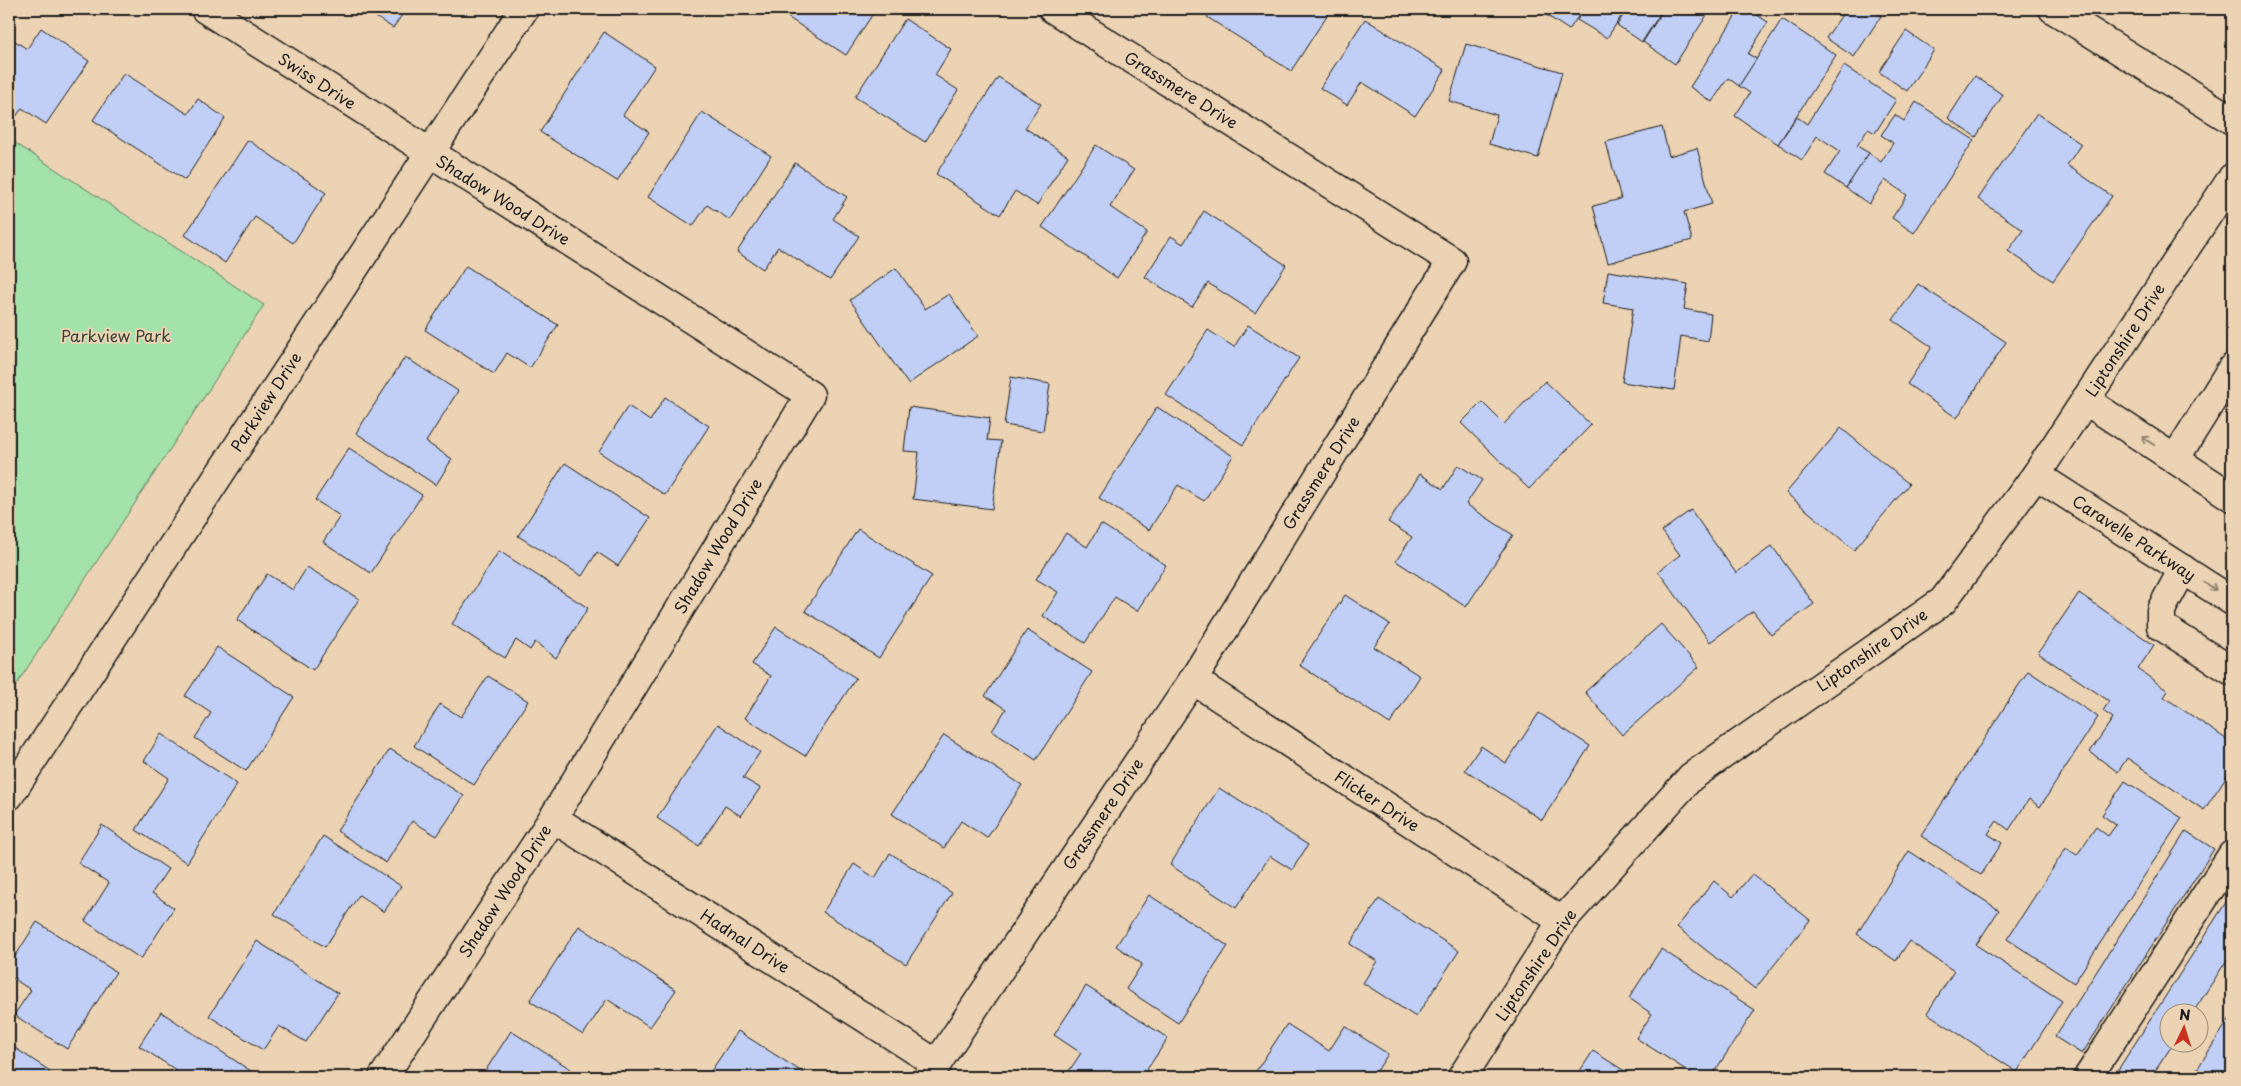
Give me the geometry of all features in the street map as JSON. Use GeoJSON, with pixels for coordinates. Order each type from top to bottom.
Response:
{"type":"FeatureCollection","features":[{"type":"Feature","properties":{"kind":"street","name":"Swiss Drive"},"geometry":{"type":"LineString","coordinates":[[205,9],[429,154]]}},
{"type":"Feature","properties":{"kind":"street","name":"Parkview Drive"},"geometry":{"type":"LineString","coordinates":[[9,796],[524,9]]}},
{"type":"Feature","properties":{"kind":"street","name":"Grassmere Drive"},"geometry":{"type":"LineString","coordinates":[[932,1070],[1193,680],[1452,261],[1053,9]]}},
{"type":"Feature","properties":{"kind":"street"},"geometry":{"type":"LineString","coordinates":[[2054,9],[2232,120]]}},
{"type":"Feature","properties":{"kind":"street","name":"Shadow Wood Drive"},"geometry":{"type":"LineString","coordinates":[[383,1077],[553,818],[810,395],[429,154]]}},
{"type":"Feature","properties":{"kind":"street","name":"Liptonshire Drive"},"geometry":{"type":"LineString","coordinates":[[1462,1077],[1562,921],[1691,777],[1943,600],[2036,475],[2232,178]]}},
{"type":"Feature","properties":{"kind":"street"},"geometry":{"type":"LineString","coordinates":[[2175,459],[2232,368]]}},
{"type":"Feature","properties":{"kind":"street"},"geometry":{"type":"LineString","coordinates":[[2085,400],[2232,497]]}},
{"type":"Feature","properties":{"kind":"street","name":"Caravelle Parkway"},"geometry":{"type":"LineString","coordinates":[[2036,475],[2232,601]]}},
{"type":"Feature","properties":{"kind":"street"},"geometry":{"type":"LineString","coordinates":[[2183,569],[2161,610],[2161,626],[2232,672]]}},
{"type":"Feature","properties":{"kind":"street","name":"Flicker Drive"},"geometry":{"type":"LineString","coordinates":[[1193,680],[1562,921]]}},
{"type":"Feature","properties":{"kind":"street","name":"Hadnal Drive"},"geometry":{"type":"LineString","coordinates":[[553,818],[932,1070]]}},
{"type":"Feature","properties":{"kind":"street"},"geometry":{"type":"LineString","coordinates":[[2088,1077],[2232,855]]}},
{"type":"Feature","properties":{"kind":"green space","name":"Parkview Park"},"geometry":{"type":"Polygon","coordinates":[[[9,139],[264,305],[9,696],[9,139]]]}},
{"type":"Feature","properties":{"kind":"building"},"geometry":{"type":"Polygon","coordinates":[[[363,9],[406,9],[393,28],[363,9]]]}},
{"type":"Feature","properties":{"kind":"building"},"geometry":{"type":"Polygon","coordinates":[[[775,9],[870,9],[874,12],[846,55],[775,9]]]}},
{"type":"Feature","properties":{"kind":"building"},"geometry":{"type":"Polygon","coordinates":[[[1213,9],[1331,9],[1291,71],[1207,17],[1213,9]]]}},
{"type":"Feature","properties":{"kind":"building"},"geometry":{"type":"Polygon","coordinates":[[[1537,9],[1583,9],[1569,30],[1537,9]]]}},
{"type":"Feature","properties":{"kind":"building"},"geometry":{"type":"Polygon","coordinates":[[[1584,9],[1626,9],[1607,38],[1577,20],[1584,9]]]}},
{"type":"Feature","properties":{"kind":"building"},"geometry":{"type":"Polygon","coordinates":[[[1627,9],[1663,9],[1642,42],[1617,25],[1627,9]]]}},
{"type":"Feature","properties":{"kind":"building"},"geometry":{"type":"Polygon","coordinates":[[[1664,9],[1711,9],[1675,64],[1643,42],[1664,9]]]}},
{"type":"Feature","properties":{"kind":"building"},"geometry":{"type":"Polygon","coordinates":[[[1740,9],[1748,9],[1768,22],[1748,54],[1757,59],[1739,86],[1728,78],[1712,102],[1690,87],[1740,9]]]}},
{"type":"Feature","properties":{"kind":"building"},"geometry":{"type":"Polygon","coordinates":[[[1846,9],[1871,9],[1881,16],[1854,57],[1826,38],[1846,9]]]}},
{"type":"Feature","properties":{"kind":"building"},"geometry":{"type":"Polygon","coordinates":[[[905,19],[951,49],[935,75],[958,90],[925,142],[855,97],[905,19]]]}},
{"type":"Feature","properties":{"kind":"building"},"geometry":{"type":"Polygon","coordinates":[[[1365,19],[1445,70],[1415,116],[1362,82],[1347,105],[1320,88],[1365,19]]]}},
{"type":"Feature","properties":{"kind":"building"},"geometry":{"type":"Polygon","coordinates":[[[1782,19],[1836,55],[1778,144],[1735,116],[1750,93],[1739,86],[1782,19]]]}},
{"type":"Feature","properties":{"kind":"building"},"geometry":{"type":"Polygon","coordinates":[[[41,28],[89,61],[46,124],[22,108],[9,127],[9,37],[27,49],[41,28]]]}},
{"type":"Feature","properties":{"kind":"building"},"geometry":{"type":"Polygon","coordinates":[[[1906,31],[1934,50],[1907,91],[1879,72],[1906,31]]]}},
{"type":"Feature","properties":{"kind":"building"},"geometry":{"type":"Polygon","coordinates":[[[604,32],[655,66],[623,115],[649,132],[617,181],[540,132],[604,32]]]}},
{"type":"Feature","properties":{"kind":"building"},"geometry":{"type":"Polygon","coordinates":[[[1466,44],[1562,72],[1538,158],[1489,144],[1497,115],[1449,101],[1466,44]]]}},
{"type":"Feature","properties":{"kind":"building"},"geometry":{"type":"Polygon","coordinates":[[[1844,66],[1896,100],[1875,133],[1868,129],[1857,146],[1869,153],[1846,188],[1825,174],[1840,151],[1817,136],[1802,160],[1778,144],[1797,117],[1807,124],[1844,66]]]}},
{"type":"Feature","properties":{"kind":"building"},"geometry":{"type":"Polygon","coordinates":[[[124,73],[188,114],[198,99],[225,118],[185,180],[93,120],[124,73]]]}},
{"type":"Feature","properties":{"kind":"building"},"geometry":{"type":"Polygon","coordinates":[[[1975,76],[2003,95],[1976,137],[1948,118],[1975,76]]]}},
{"type":"Feature","properties":{"kind":"building"},"geometry":{"type":"Polygon","coordinates":[[[998,77],[1041,104],[1025,128],[1068,156],[1037,205],[1015,191],[1000,215],[936,174],[998,77]]]}},
{"type":"Feature","properties":{"kind":"building"},"geometry":{"type":"Polygon","coordinates":[[[1916,102],[1974,140],[1914,233],[1892,218],[1907,195],[1885,180],[1869,204],[1846,188],[1869,153],[1881,162],[1893,143],[1881,135],[1895,115],[1904,121],[1916,102]]]}},
{"type":"Feature","properties":{"kind":"building"},"geometry":{"type":"Polygon","coordinates":[[[702,112],[771,156],[730,220],[707,205],[693,226],[648,197],[702,112]]]}},
{"type":"Feature","properties":{"kind":"building"},"geometry":{"type":"Polygon","coordinates":[[[2037,113],[2081,144],[2067,165],[2112,196],[2053,281],[2008,251],[2023,230],[1978,199],[2037,113]]]}},
{"type":"Feature","properties":{"kind":"building"},"geometry":{"type":"Polygon","coordinates":[[[1662,127],[1669,156],[1697,148],[1712,204],[1684,212],[1692,240],[1608,263],[1593,206],[1621,199],[1606,142],[1662,127]]]}},
{"type":"Feature","properties":{"kind":"building"},"geometry":{"type":"Polygon","coordinates":[[[248,140],[326,193],[293,243],[255,217],[225,263],[185,235],[248,140]]]}},
{"type":"Feature","properties":{"kind":"building"},"geometry":{"type":"Polygon","coordinates":[[[1096,145],[1134,170],[1110,207],[1147,232],[1117,278],[1042,227],[1096,145]]]}},
{"type":"Feature","properties":{"kind":"building"},"geometry":{"type":"Polygon","coordinates":[[[795,163],[847,197],[833,219],[859,236],[830,280],[778,247],[763,269],[737,252],[795,163]]]}},
{"type":"Feature","properties":{"kind":"building"},"geometry":{"type":"Polygon","coordinates":[[[1204,211],[1286,265],[1255,313],[1208,283],[1192,307],[1145,277],[1171,236],[1183,244],[1204,211]]]}},
{"type":"Feature","properties":{"kind":"building"},"geometry":{"type":"Polygon","coordinates":[[[466,266],[558,325],[530,368],[507,353],[494,374],[425,330],[466,266]]]}},
{"type":"Feature","properties":{"kind":"building"},"geometry":{"type":"Polygon","coordinates":[[[896,268],[925,309],[949,294],[978,336],[908,384],[850,300],[896,268]]]}},
{"type":"Feature","properties":{"kind":"building"},"geometry":{"type":"Polygon","coordinates":[[[1608,271],[1688,284],[1684,309],[1711,314],[1708,341],[1681,336],[1674,390],[1622,382],[1633,308],[1603,303],[1608,271]]]}},
{"type":"Feature","properties":{"kind":"building"},"geometry":{"type":"Polygon","coordinates":[[[1918,284],[2006,342],[1957,418],[1907,384],[1932,347],[1893,320],[1918,284]]]}},
{"type":"Feature","properties":{"kind":"building"},"geometry":{"type":"Polygon","coordinates":[[[1248,325],[1299,358],[1243,445],[1166,395],[1208,330],[1234,347],[1248,325]]]}},
{"type":"Feature","properties":{"kind":"building"},"geometry":{"type":"Polygon","coordinates":[[[405,357],[458,391],[426,442],[452,459],[436,485],[356,433],[405,357]]]}},
{"type":"Feature","properties":{"kind":"building"},"geometry":{"type":"Polygon","coordinates":[[[1011,377],[1050,384],[1043,431],[1004,425],[1011,377]]]}},
{"type":"Feature","properties":{"kind":"building"},"geometry":{"type":"Polygon","coordinates":[[[1545,381],[1591,425],[1529,489],[1461,423],[1482,402],[1504,424],[1545,381]]]}},
{"type":"Feature","properties":{"kind":"building"},"geometry":{"type":"Polygon","coordinates":[[[665,397],[709,426],[665,495],[599,452],[628,406],[650,421],[665,397]]]}},
{"type":"Feature","properties":{"kind":"building"},"geometry":{"type":"Polygon","coordinates":[[[909,407],[990,418],[987,440],[1001,441],[992,509],[913,499],[919,452],[904,451],[909,407]]]}},
{"type":"Feature","properties":{"kind":"building"},"geometry":{"type":"Polygon","coordinates":[[[1157,407],[1233,456],[1204,501],[1178,485],[1149,530],[1099,498],[1157,407]]]}},
{"type":"Feature","properties":{"kind":"building"},"geometry":{"type":"Polygon","coordinates":[[[1841,428],[1909,484],[1854,550],[1786,493],[1841,428]]]}},
{"type":"Feature","properties":{"kind":"building"},"geometry":{"type":"Polygon","coordinates":[[[349,448],[422,495],[371,573],[323,542],[340,516],[315,500],[349,448]]]}},
{"type":"Feature","properties":{"kind":"building"},"geometry":{"type":"Polygon","coordinates":[[[565,463],[650,518],[618,566],[597,552],[582,576],[518,536],[565,463]]]}},
{"type":"Feature","properties":{"kind":"building"},"geometry":{"type":"Polygon","coordinates":[[[1458,465],[1482,480],[1466,504],[1513,535],[1466,607],[1396,561],[1412,537],[1388,522],[1420,474],[1443,489],[1458,465]]]}},
{"type":"Feature","properties":{"kind":"building"},"geometry":{"type":"Polygon","coordinates":[[[1691,510],[1736,573],[1772,546],[1814,604],[1771,635],[1753,611],[1710,642],[1658,571],[1680,555],[1662,531],[1691,510]]]}},
{"type":"Feature","properties":{"kind":"building"},"geometry":{"type":"Polygon","coordinates":[[[1101,524],[1166,565],[1137,611],[1115,597],[1085,643],[1043,616],[1058,592],[1036,579],[1066,533],[1087,547],[1101,524]]]}},
{"type":"Feature","properties":{"kind":"building"},"geometry":{"type":"Polygon","coordinates":[[[858,529],[932,576],[879,658],[805,611],[858,529]]]}},
{"type":"Feature","properties":{"kind":"building"},"geometry":{"type":"Polygon","coordinates":[[[499,551],[588,608],[556,658],[535,642],[530,650],[516,640],[505,658],[452,624],[499,551]]]}},
{"type":"Feature","properties":{"kind":"building"},"geometry":{"type":"Polygon","coordinates":[[[307,567],[359,599],[313,670],[237,620],[267,574],[293,590],[307,567]]]}},
{"type":"Feature","properties":{"kind":"building"},"geometry":{"type":"Polygon","coordinates":[[[2079,593],[2154,645],[2138,669],[2168,691],[2164,697],[2232,743],[2232,768],[2204,810],[2127,758],[2118,772],[2090,752],[2113,718],[2103,711],[2109,701],[2038,653],[2079,593]]]}},
{"type":"Feature","properties":{"kind":"building"},"geometry":{"type":"Polygon","coordinates":[[[1345,595],[1390,624],[1374,647],[1420,676],[1390,724],[1299,665],[1345,595]]]}},
{"type":"Feature","properties":{"kind":"building"},"geometry":{"type":"Polygon","coordinates":[[[1661,624],[1699,667],[1622,735],[1585,692],[1661,624]]]}},
{"type":"Feature","properties":{"kind":"building"},"geometry":{"type":"Polygon","coordinates":[[[776,627],[856,678],[805,756],[745,718],[771,676],[752,664],[776,627]]]}},
{"type":"Feature","properties":{"kind":"building"},"geometry":{"type":"Polygon","coordinates":[[[1027,630],[1092,672],[1036,760],[992,731],[1006,709],[985,696],[1027,630]]]}},
{"type":"Feature","properties":{"kind":"building"},"geometry":{"type":"Polygon","coordinates":[[[217,647],[294,697],[246,771],[195,738],[211,713],[185,696],[217,647]]]}},
{"type":"Feature","properties":{"kind":"building"},"geometry":{"type":"Polygon","coordinates":[[[2028,671],[2098,717],[2040,807],[2029,799],[2009,830],[1997,821],[1988,834],[2002,843],[1981,875],[1921,836],[2028,671]]]}},
{"type":"Feature","properties":{"kind":"building"},"geometry":{"type":"Polygon","coordinates":[[[488,676],[528,701],[474,785],[414,746],[440,704],[461,717],[488,676]]]}},
{"type":"Feature","properties":{"kind":"building"},"geometry":{"type":"Polygon","coordinates":[[[1539,713],[1590,746],[1542,820],[1465,770],[1481,746],[1506,763],[1539,713]]]}},
{"type":"Feature","properties":{"kind":"building"},"geometry":{"type":"Polygon","coordinates":[[[718,724],[760,752],[743,778],[760,788],[741,816],[725,806],[699,846],[657,818],[718,724]]]}},
{"type":"Feature","properties":{"kind":"building"},"geometry":{"type":"Polygon","coordinates":[[[161,734],[237,784],[187,863],[136,830],[169,778],[144,761],[161,734]]]}},
{"type":"Feature","properties":{"kind":"building"},"geometry":{"type":"Polygon","coordinates":[[[944,735],[1022,785],[987,838],[961,821],[944,848],[892,814],[944,735]]]}},
{"type":"Feature","properties":{"kind":"building"},"geometry":{"type":"Polygon","coordinates":[[[390,749],[464,796],[437,836],[412,821],[386,863],[337,831],[390,749]]]}},
{"type":"Feature","properties":{"kind":"building"},"geometry":{"type":"Polygon","coordinates":[[[2125,781],[2182,818],[2074,983],[2007,939],[2066,848],[2077,855],[2096,827],[2108,836],[2116,825],[2102,815],[2125,781]]]}},
{"type":"Feature","properties":{"kind":"building"},"geometry":{"type":"Polygon","coordinates":[[[1219,788],[1308,845],[1292,870],[1270,856],[1236,908],[1170,865],[1219,788]]]}},
{"type":"Feature","properties":{"kind":"building"},"geometry":{"type":"Polygon","coordinates":[[[102,825],[168,869],[152,893],[174,908],[141,959],[85,921],[109,883],[78,863],[102,825]]]}},
{"type":"Feature","properties":{"kind":"building"},"geometry":{"type":"Polygon","coordinates":[[[2186,831],[2214,849],[2082,1054],[2055,1037],[2186,831]]]}},
{"type":"Feature","properties":{"kind":"building"},"geometry":{"type":"Polygon","coordinates":[[[323,836],[401,886],[384,912],[359,895],[325,947],[274,914],[323,836]]]}},
{"type":"Feature","properties":{"kind":"building"},"geometry":{"type":"Polygon","coordinates":[[[1909,851],[1999,910],[1976,945],[2062,1001],[2017,1072],[1927,1013],[1954,971],[1909,941],[1896,961],[1857,934],[1909,851]]]}},
{"type":"Feature","properties":{"kind":"building"},"geometry":{"type":"Polygon","coordinates":[[[890,853],[952,893],[906,964],[823,912],[854,864],[875,878],[890,853]]]}},
{"type":"Feature","properties":{"kind":"building"},"geometry":{"type":"Polygon","coordinates":[[[1752,874],[1810,920],[1755,989],[1677,927],[1714,881],[1733,897],[1752,874]]]}},
{"type":"Feature","properties":{"kind":"building"},"geometry":{"type":"Polygon","coordinates":[[[2232,893],[2232,952],[2198,1004],[2160,1004],[2232,893]]]}},
{"type":"Feature","properties":{"kind":"building"},"geometry":{"type":"Polygon","coordinates":[[[1149,895],[1228,946],[1178,1023],[1126,989],[1142,964],[1116,946],[1149,895]]]}},
{"type":"Feature","properties":{"kind":"building"},"geometry":{"type":"Polygon","coordinates":[[[1379,899],[1459,951],[1416,1017],[1363,983],[1377,961],[1350,944],[1379,899]]]}},
{"type":"Feature","properties":{"kind":"building"},"geometry":{"type":"Polygon","coordinates":[[[37,922],[116,972],[67,1049],[14,1015],[31,990],[9,976],[9,966],[37,922]]]}},
{"type":"Feature","properties":{"kind":"building"},"geometry":{"type":"Polygon","coordinates":[[[579,926],[676,990],[650,1027],[607,999],[583,1035],[530,1001],[579,926]]]}},
{"type":"Feature","properties":{"kind":"building"},"geometry":{"type":"Polygon","coordinates":[[[257,941],[338,993],[306,1042],[279,1026],[263,1050],[209,1016],[257,941]]]}},
{"type":"Feature","properties":{"kind":"building"},"geometry":{"type":"Polygon","coordinates":[[[1661,949],[1755,1010],[1711,1077],[1697,1077],[1636,1038],[1652,1014],[1629,998],[1661,949]]]}},
{"type":"Feature","properties":{"kind":"building"},"geometry":{"type":"Polygon","coordinates":[[[1086,986],[1168,1038],[1142,1077],[1065,1077],[1081,1053],[1054,1035],[1086,986]]]}},
{"type":"Feature","properties":{"kind":"building"},"geometry":{"type":"Polygon","coordinates":[[[2158,1008],[2158,1054],[2166,1054],[2151,1077],[2114,1076],[2158,1008]]]}},
{"type":"Feature","properties":{"kind":"building"},"geometry":{"type":"Polygon","coordinates":[[[161,1012],[260,1077],[171,1077],[176,1070],[139,1046],[161,1012]]]}},
{"type":"Feature","properties":{"kind":"building"},"geometry":{"type":"Polygon","coordinates":[[[2232,1015],[2232,1065],[2224,1077],[2192,1077],[2232,1015]]]}},
{"type":"Feature","properties":{"kind":"building"},"geometry":{"type":"Polygon","coordinates":[[[1287,1024],[1329,1051],[1345,1026],[1388,1054],[1373,1077],[1259,1077],[1254,1074],[1287,1024]]]}},
{"type":"Feature","properties":{"kind":"building"},"geometry":{"type":"Polygon","coordinates":[[[511,1031],[583,1077],[483,1077],[511,1031]]]}},
{"type":"Feature","properties":{"kind":"building"},"geometry":{"type":"Polygon","coordinates":[[[738,1031],[810,1077],[707,1077],[738,1031]]]}},
{"type":"Feature","properties":{"kind":"building"},"geometry":{"type":"Polygon","coordinates":[[[9,1044],[50,1071],[46,1077],[9,1077],[9,1044]]]}},
{"type":"Feature","properties":{"kind":"building"},"geometry":{"type":"Polygon","coordinates":[[[1593,1051],[1634,1077],[1576,1077],[1593,1051]]]}}]}
